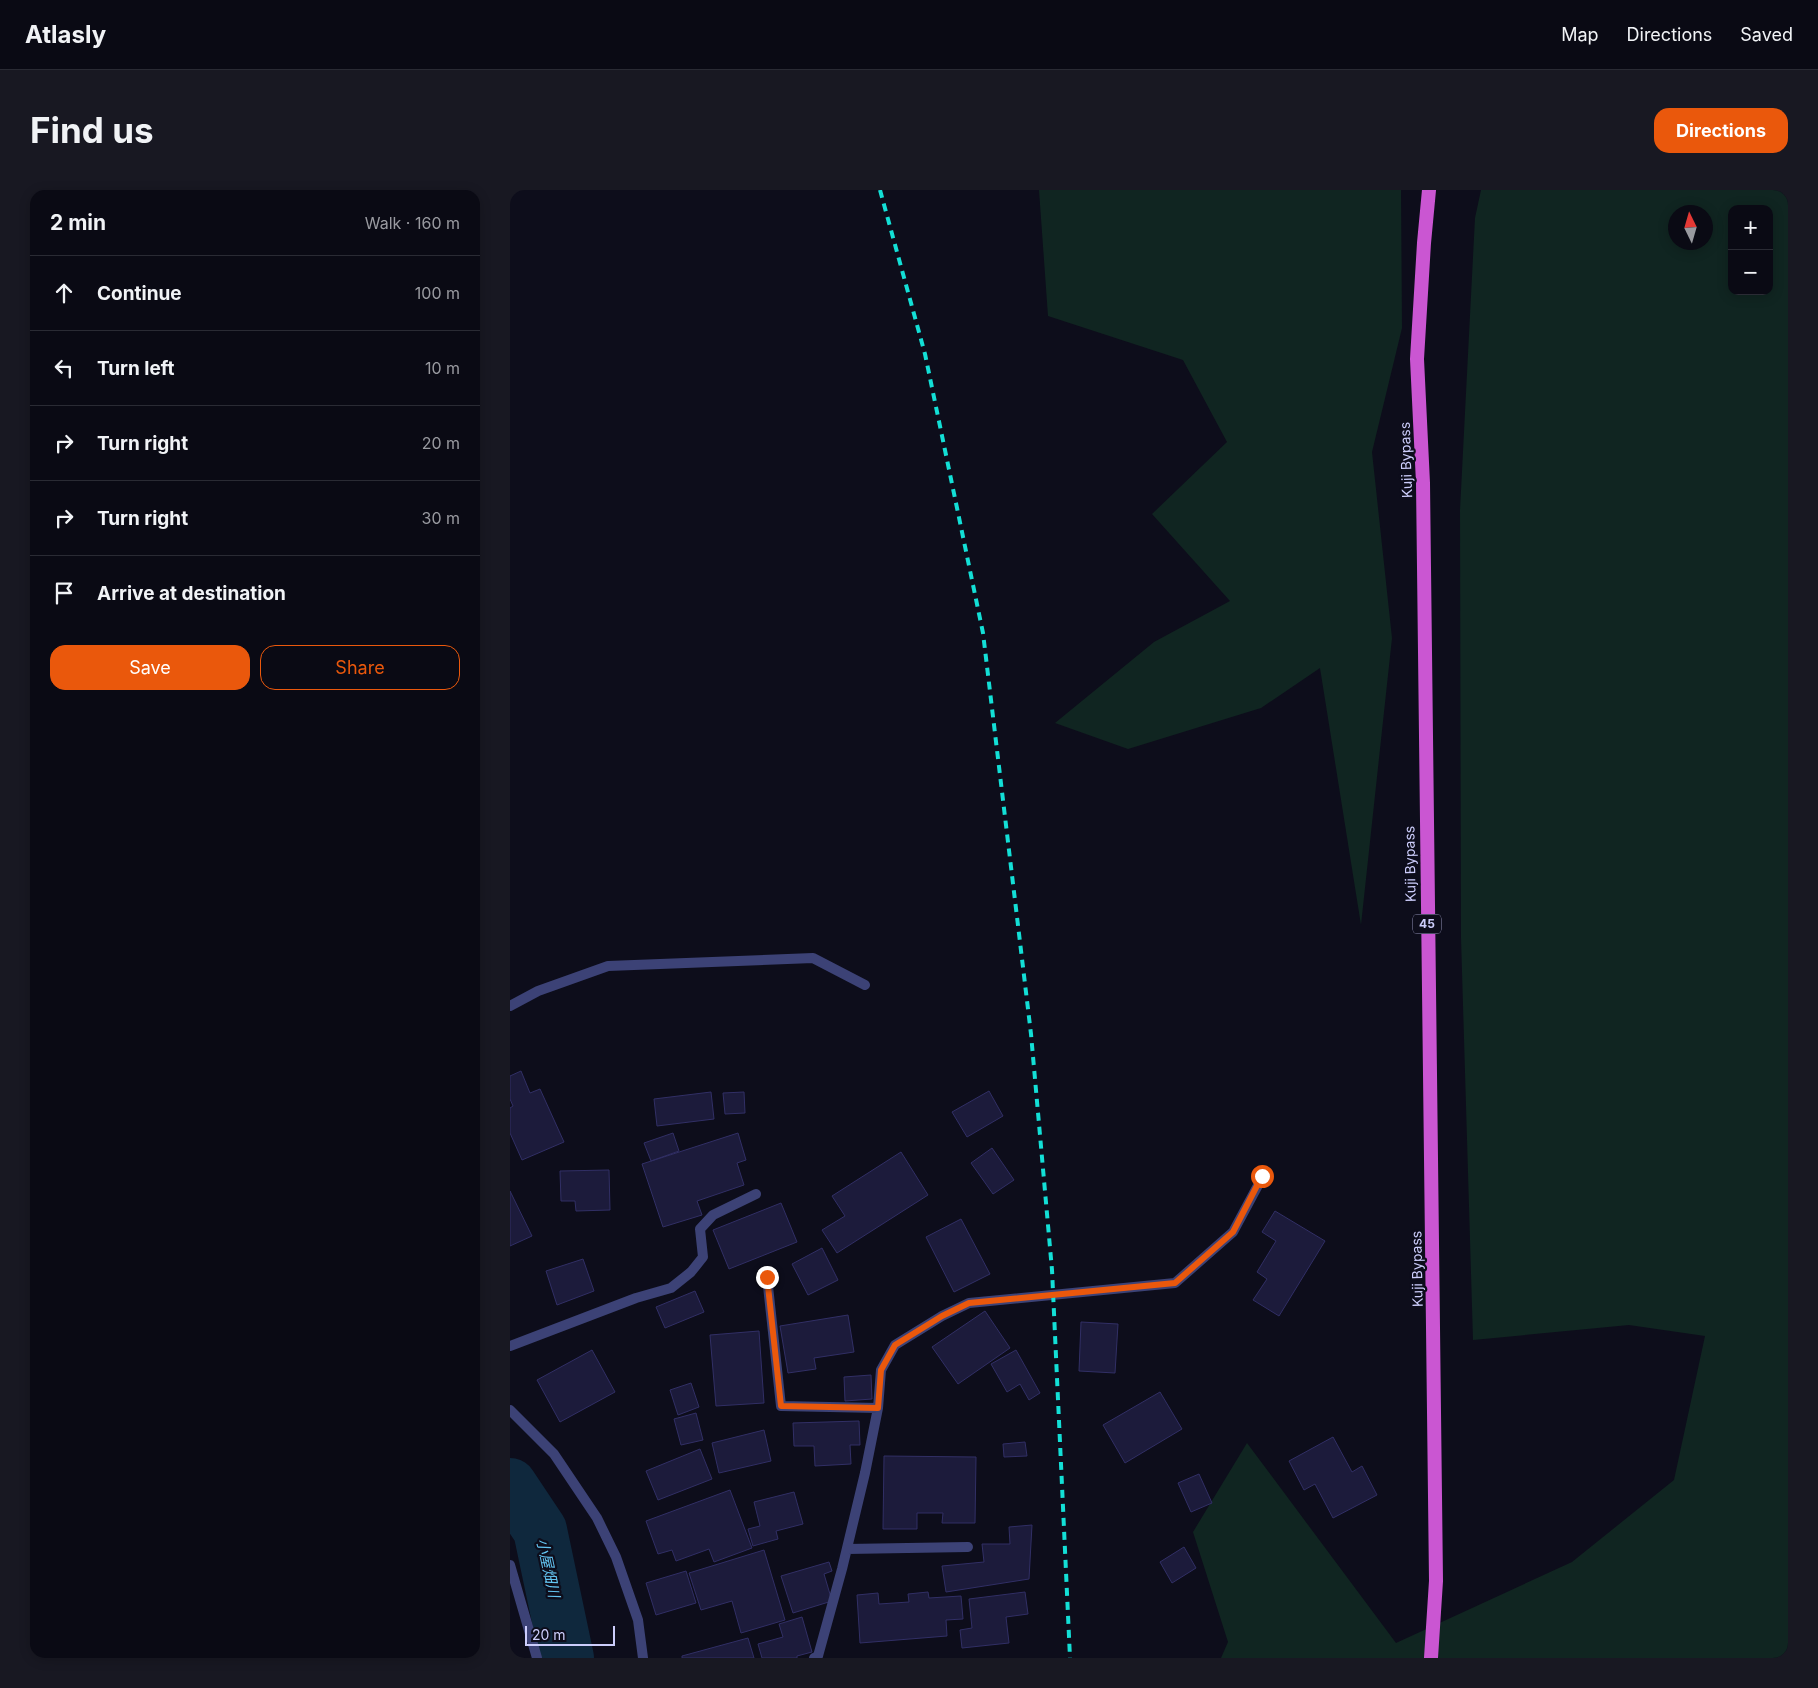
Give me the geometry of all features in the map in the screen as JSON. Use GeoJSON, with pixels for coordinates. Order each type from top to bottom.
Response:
{"type":"FeatureCollection","features":[{"type":"Feature","properties":{"kind":"highway","name":"Kuji Bypass"},"geometry":{"type":"LineString","coordinates":[[1429,190],[1417,359],[1423,483],[1436,1541],[1436,1581],[1431,1658]]}},
{"type":"Feature","properties":{"kind":"street"},"geometry":{"type":"LineString","coordinates":[[510,1006],[538,991],[608,966],[813,958],[865,985]]}},
{"type":"Feature","properties":{"kind":"street"},"geometry":{"type":"LineString","coordinates":[[814,1658],[818,1656],[865,1473],[878,1408],[881,1370],[895,1345],[942,1316],[969,1303],[1175,1283],[1233,1232],[1262,1176]]}},
{"type":"Feature","properties":{"kind":"street"},"geometry":{"type":"LineString","coordinates":[[510,1346],[636,1298],[670,1288],[691,1272],[703,1257],[700,1229],[713,1215],[756,1194]]}},
{"type":"Feature","properties":{"kind":"street"},"geometry":{"type":"LineString","coordinates":[[767,1277],[781,1406],[878,1408]]}},
{"type":"Feature","properties":{"kind":"street"},"geometry":{"type":"LineString","coordinates":[[510,1410],[554,1454],[597,1518],[616,1557],[638,1620],[643,1658]]}},
{"type":"Feature","properties":{"kind":"street"},"geometry":{"type":"LineString","coordinates":[[847,1549],[968,1547]]}},
{"type":"Feature","properties":{"kind":"street"},"geometry":{"type":"LineString","coordinates":[[510,1565],[537,1658]]}},
{"type":"Feature","properties":{"kind":"green space"},"geometry":{"type":"Polygon","coordinates":[[[1039,190],[1401,190],[1402,328],[1372,452],[1392,638],[1361,925],[1320,668],[1261,708],[1128,749],[1055,723],[1154,642],[1230,601],[1152,514],[1227,442],[1183,360],[1048,316],[1039,190]]]}},
{"type":"Feature","properties":{"kind":"green space"},"geometry":{"type":"Polygon","coordinates":[[[1481,190],[1788,190],[1788,1658],[1221,1658],[1228,1642],[1193,1532],[1247,1443],[1396,1643],[1572,1562],[1674,1480],[1705,1336],[1629,1325],[1473,1340],[1461,938],[1460,510],[1475,218],[1481,190]]]}},
{"type":"Feature","properties":{"kind":"building"},"geometry":{"type":"Polygon","coordinates":[[[521,1071],[530,1093],[540,1089],[564,1142],[522,1160],[510,1133],[510,1108],[513,1106],[510,1099],[510,1076],[521,1071]]]}},
{"type":"Feature","properties":{"kind":"building"},"geometry":{"type":"Polygon","coordinates":[[[989,1091],[1003,1116],[967,1137],[952,1112],[989,1091]]]}},
{"type":"Feature","properties":{"kind":"building"},"geometry":{"type":"Polygon","coordinates":[[[711,1092],[714,1119],[657,1126],[654,1099],[711,1092]]]}},
{"type":"Feature","properties":{"kind":"building"},"geometry":{"type":"Polygon","coordinates":[[[744,1092],[745,1113],[725,1114],[723,1093],[744,1092]]]}},
{"type":"Feature","properties":{"kind":"building"},"geometry":{"type":"Polygon","coordinates":[[[673,1133],[679,1151],[651,1161],[644,1143],[673,1133]]]}},
{"type":"Feature","properties":{"kind":"building"},"geometry":{"type":"Polygon","coordinates":[[[738,1133],[746,1160],[737,1163],[744,1185],[697,1201],[702,1215],[663,1227],[642,1164],[738,1133]]]}},
{"type":"Feature","properties":{"kind":"building"},"geometry":{"type":"Polygon","coordinates":[[[992,1148],[1014,1180],[993,1194],[971,1163],[992,1148]]]}},
{"type":"Feature","properties":{"kind":"building"},"geometry":{"type":"Polygon","coordinates":[[[901,1152],[928,1195],[837,1253],[822,1230],[845,1216],[832,1196],[901,1152]]]}},
{"type":"Feature","properties":{"kind":"building"},"geometry":{"type":"Polygon","coordinates":[[[609,1170],[610,1210],[576,1211],[575,1201],[561,1201],[560,1171],[609,1170]]]}},
{"type":"Feature","properties":{"kind":"building"},"geometry":{"type":"Polygon","coordinates":[[[510,1191],[532,1236],[510,1246],[510,1191]]]}},
{"type":"Feature","properties":{"kind":"building"},"geometry":{"type":"Polygon","coordinates":[[[781,1203],[797,1242],[729,1269],[713,1230],[781,1203]]]}},
{"type":"Feature","properties":{"kind":"building"},"geometry":{"type":"Polygon","coordinates":[[[1275,1211],[1325,1241],[1279,1316],[1253,1300],[1267,1279],[1257,1272],[1276,1241],[1262,1232],[1275,1211]]]}},
{"type":"Feature","properties":{"kind":"building"},"geometry":{"type":"Polygon","coordinates":[[[961,1219],[990,1274],[954,1292],[926,1237],[961,1219]]]}},
{"type":"Feature","properties":{"kind":"building"},"geometry":{"type":"Polygon","coordinates":[[[822,1248],[838,1280],[808,1295],[792,1264],[822,1248]]]}},
{"type":"Feature","properties":{"kind":"building"},"geometry":{"type":"Polygon","coordinates":[[[583,1259],[594,1291],[557,1305],[546,1271],[583,1259]]]}},
{"type":"Feature","properties":{"kind":"building"},"geometry":{"type":"Polygon","coordinates":[[[695,1291],[704,1312],[665,1328],[656,1307],[695,1291]]]}},
{"type":"Feature","properties":{"kind":"building"},"geometry":{"type":"Polygon","coordinates":[[[985,1311],[1010,1348],[958,1384],[932,1347],[985,1311]]]}},
{"type":"Feature","properties":{"kind":"building"},"geometry":{"type":"Polygon","coordinates":[[[848,1315],[854,1352],[814,1358],[816,1369],[788,1373],[780,1326],[848,1315]]]}},
{"type":"Feature","properties":{"kind":"building"},"geometry":{"type":"Polygon","coordinates":[[[1081,1322],[1118,1324],[1115,1373],[1079,1371],[1081,1322]]]}},
{"type":"Feature","properties":{"kind":"building"},"geometry":{"type":"Polygon","coordinates":[[[759,1331],[764,1403],[716,1406],[710,1335],[759,1331]]]}},
{"type":"Feature","properties":{"kind":"building"},"geometry":{"type":"Polygon","coordinates":[[[592,1350],[615,1392],[560,1422],[537,1380],[592,1350]]]}},
{"type":"Feature","properties":{"kind":"building"},"geometry":{"type":"Polygon","coordinates":[[[1016,1350],[1040,1393],[1029,1400],[1020,1384],[1007,1392],[991,1364],[1016,1350]]]}},
{"type":"Feature","properties":{"kind":"building"},"geometry":{"type":"Polygon","coordinates":[[[871,1375],[872,1399],[845,1401],[844,1377],[871,1375]]]}},
{"type":"Feature","properties":{"kind":"building"},"geometry":{"type":"Polygon","coordinates":[[[691,1383],[699,1407],[678,1415],[670,1390],[691,1383]]]}},
{"type":"Feature","properties":{"kind":"building"},"geometry":{"type":"Polygon","coordinates":[[[1160,1392],[1182,1429],[1125,1463],[1103,1425],[1160,1392]]]}},
{"type":"Feature","properties":{"kind":"building"},"geometry":{"type":"Polygon","coordinates":[[[696,1413],[703,1440],[681,1445],[674,1419],[696,1413]]]}},
{"type":"Feature","properties":{"kind":"building"},"geometry":{"type":"Polygon","coordinates":[[[859,1421],[860,1445],[850,1445],[851,1464],[815,1466],[814,1446],[794,1446],[793,1423],[859,1421]]]}},
{"type":"Feature","properties":{"kind":"building"},"geometry":{"type":"Polygon","coordinates":[[[764,1430],[771,1461],[719,1473],[712,1443],[764,1430]]]}},
{"type":"Feature","properties":{"kind":"building"},"geometry":{"type":"Polygon","coordinates":[[[1333,1437],[1352,1472],[1362,1466],[1377,1495],[1333,1518],[1315,1484],[1304,1490],[1289,1461],[1333,1437]]]}},
{"type":"Feature","properties":{"kind":"building"},"geometry":{"type":"Polygon","coordinates":[[[1025,1442],[1027,1456],[1004,1457],[1003,1444],[1025,1442]]]}},
{"type":"Feature","properties":{"kind":"building"},"geometry":{"type":"Polygon","coordinates":[[[700,1449],[712,1479],[658,1500],[646,1471],[700,1449]]]}},
{"type":"Feature","properties":{"kind":"building"},"geometry":{"type":"Polygon","coordinates":[[[884,1456],[976,1457],[975,1523],[942,1523],[943,1513],[917,1513],[917,1529],[883,1529],[884,1456]]]}},
{"type":"Feature","properties":{"kind":"building"},"geometry":{"type":"Polygon","coordinates":[[[1199,1474],[1212,1503],[1191,1512],[1178,1483],[1199,1474]]]}},
{"type":"Feature","properties":{"kind":"building"},"geometry":{"type":"Polygon","coordinates":[[[730,1490],[752,1548],[714,1562],[709,1549],[676,1561],[672,1550],[658,1554],[646,1521],[730,1490]]]}},
{"type":"Feature","properties":{"kind":"building"},"geometry":{"type":"Polygon","coordinates":[[[794,1492],[803,1524],[776,1531],[778,1539],[753,1546],[748,1529],[760,1526],[754,1502],[794,1492]]]}},
{"type":"Feature","properties":{"kind":"building"},"geometry":{"type":"Polygon","coordinates":[[[1032,1525],[1029,1579],[946,1592],[942,1566],[984,1562],[982,1544],[1010,1544],[1009,1527],[1032,1525]]]}},
{"type":"Feature","properties":{"kind":"building"},"geometry":{"type":"Polygon","coordinates":[[[1184,1547],[1196,1568],[1172,1583],[1160,1562],[1184,1547]]]}},
{"type":"Feature","properties":{"kind":"building"},"geometry":{"type":"Polygon","coordinates":[[[764,1550],[785,1620],[741,1633],[732,1601],[701,1610],[689,1573],[764,1550]]]}},
{"type":"Feature","properties":{"kind":"building"},"geometry":{"type":"Polygon","coordinates":[[[829,1562],[832,1571],[824,1574],[832,1601],[793,1613],[781,1576],[829,1562]]]}},
{"type":"Feature","properties":{"kind":"building"},"geometry":{"type":"Polygon","coordinates":[[[686,1571],[696,1603],[656,1615],[646,1583],[686,1571]]]}},
{"type":"Feature","properties":{"kind":"building"},"geometry":{"type":"Polygon","coordinates":[[[928,1592],[929,1598],[961,1596],[963,1619],[946,1620],[947,1636],[860,1643],[857,1595],[878,1593],[879,1604],[909,1602],[908,1594],[928,1592]]]}},
{"type":"Feature","properties":{"kind":"building"},"geometry":{"type":"Polygon","coordinates":[[[1025,1592],[1028,1614],[1006,1617],[1009,1643],[962,1648],[960,1630],[972,1628],[969,1599],[1025,1592]]]}},
{"type":"Feature","properties":{"kind":"building"},"geometry":{"type":"Polygon","coordinates":[[[802,1617],[812,1652],[797,1656],[797,1658],[762,1658],[758,1644],[783,1637],[779,1624],[802,1617]]]}},
{"type":"Feature","properties":{"kind":"building"},"geometry":{"type":"Polygon","coordinates":[[[748,1638],[754,1658],[682,1658],[682,1656],[748,1638]]]}},
{"type":"Feature","properties":{"kind":"waterway","name":"小屋畑川"},"geometry":{"type":"LineString","coordinates":[[510,1485],[540,1530],[567,1658]]}},
{"type":"Feature","properties":{"kind":"railway"},"geometry":{"type":"LineString","coordinates":[[880,190],[925,354],[983,633],[1031,1034],[1052,1270],[1070,1658]]}},
{"type":"Feature","properties":{"kind":"route"},"geometry":{"type":"LineString","coordinates":[[767,1277],[781,1406],[878,1408],[881,1370],[895,1345],[942,1316],[969,1303],[1175,1283],[1233,1232],[1262,1176]]}}]}
